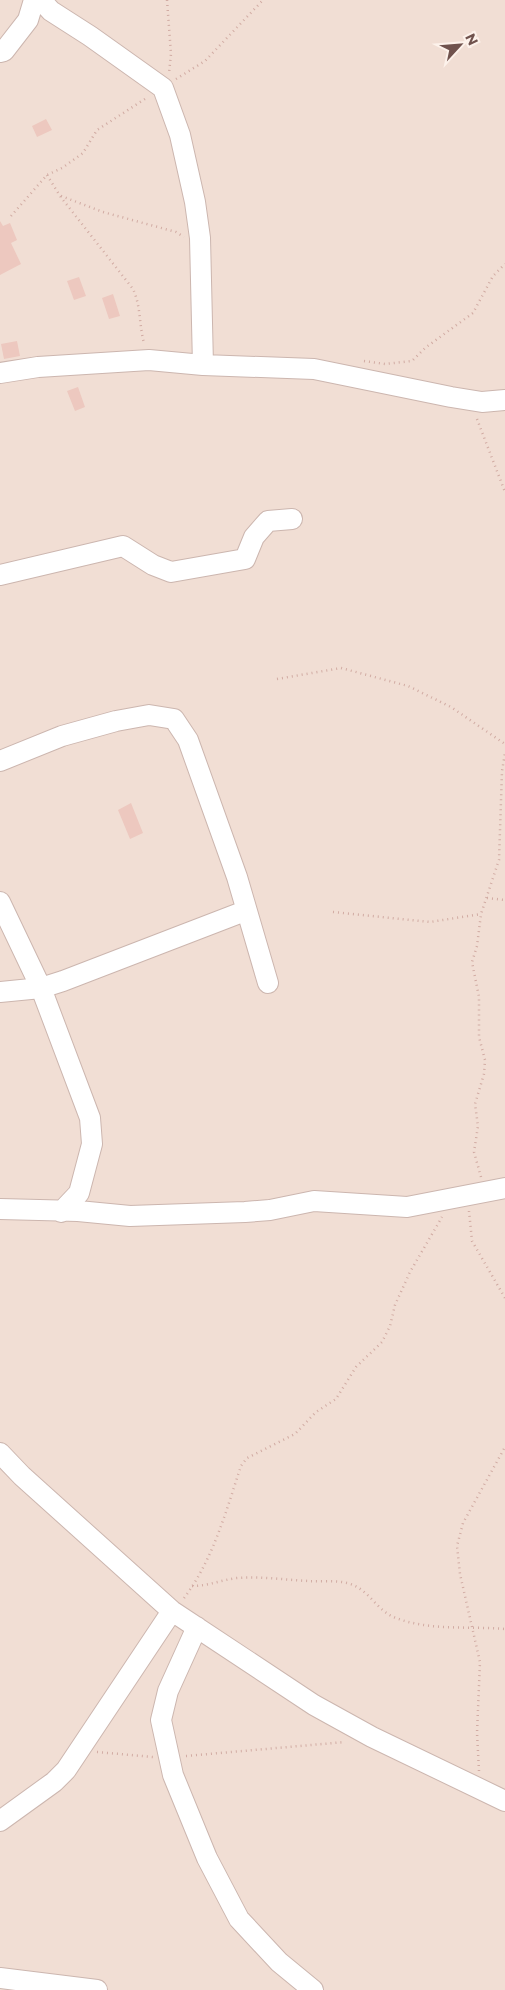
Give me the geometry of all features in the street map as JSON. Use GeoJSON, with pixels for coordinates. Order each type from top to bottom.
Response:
{"type":"FeatureCollection","features":[{"type":"Feature","properties":{"kind":"street"},"geometry":{"type":"LineString","coordinates":[[0,52],[4,51],[28,20],[34,0]]}},
{"type":"Feature","properties":{"kind":"street"},"geometry":{"type":"LineString","coordinates":[[41,0],[51,11],[165,86],[182,143],[195,202],[201,248],[203,365]]}},
{"type":"Feature","properties":{"kind":"street"},"geometry":{"type":"LineString","coordinates":[[0,373],[38,367],[150,360],[203,365],[314,369],[451,397],[482,402],[505,400]]}},
{"type":"Feature","properties":{"kind":"street"},"geometry":{"type":"LineString","coordinates":[[0,575],[123,546],[153,565],[171,572],[245,559],[254,537],[268,521],[292,519]]}},
{"type":"Feature","properties":{"kind":"street"},"geometry":{"type":"LineString","coordinates":[[0,761],[62,736],[116,721],[149,715],[174,719],[188,740],[237,877],[245,911],[268,983]]}},
{"type":"Feature","properties":{"kind":"street"},"geometry":{"type":"LineString","coordinates":[[0,902],[41,988],[90,1118],[92,1144],[79,1193],[61,1212]]}},
{"type":"Feature","properties":{"kind":"street"},"geometry":{"type":"LineString","coordinates":[[0,992],[41,988],[245,911]]}},
{"type":"Feature","properties":{"kind":"street"},"geometry":{"type":"LineString","coordinates":[[0,1209],[157,1216],[262,1211],[314,1201],[407,1207],[478,1193]]}},
{"type":"Feature","properties":{"kind":"street"},"geometry":{"type":"LineString","coordinates":[[0,1453],[22,1476],[172,1610],[197,1628],[314,1705],[372,1737],[505,1802]]}},
{"type":"Feature","properties":{"kind":"street"},"geometry":{"type":"LineString","coordinates":[[0,1821],[54,1782],[80,1750],[172,1610]]}},
{"type":"Feature","properties":{"kind":"street"},"geometry":{"type":"LineString","coordinates":[[197,1628],[168,1691],[161,1720],[168,1758],[207,1858],[239,1919],[279,1962],[313,1990]]}},
{"type":"Feature","properties":{"kind":"street"},"geometry":{"type":"LineString","coordinates":[[0,1978],[97,1990]]}},
{"type":"Feature","properties":{"kind":"path"},"geometry":{"type":"LineString","coordinates":[[165,86],[171,54],[167,0]]}},
{"type":"Feature","properties":{"kind":"path"},"geometry":{"type":"LineString","coordinates":[[11,216],[48,175],[62,168],[83,153],[93,134],[103,126],[206,61],[263,0]]}},
{"type":"Feature","properties":{"kind":"path"},"geometry":{"type":"LineString","coordinates":[[48,175],[60,196],[133,289],[139,302],[139,319],[150,360]]}},
{"type":"Feature","properties":{"kind":"path"},"geometry":{"type":"LineString","coordinates":[[60,196],[103,212],[176,232],[201,248]]}},
{"type":"Feature","properties":{"kind":"path"},"geometry":{"type":"LineString","coordinates":[[358,360],[385,364],[412,361],[425,348],[472,313],[493,276],[505,264]]}},
{"type":"Feature","properties":{"kind":"path"},"geometry":{"type":"LineString","coordinates":[[474,416],[480,425],[505,492]]}},
{"type":"Feature","properties":{"kind":"path"},"geometry":{"type":"LineString","coordinates":[[277,679],[341,668],[408,686],[451,707],[505,744]]}},
{"type":"Feature","properties":{"kind":"path"},"geometry":{"type":"LineString","coordinates":[[505,753],[501,780],[499,860],[481,914],[477,946],[472,962],[479,997],[479,1037],[485,1069],[476,1097],[478,1126],[474,1152],[478,1193],[472,1241],[505,1298]]}},
{"type":"Feature","properties":{"kind":"path"},"geometry":{"type":"LineString","coordinates":[[487,898],[505,900]]}},
{"type":"Feature","properties":{"kind":"path"},"geometry":{"type":"LineString","coordinates":[[333,912],[430,922],[481,914]]}},
{"type":"Feature","properties":{"kind":"path"},"geometry":{"type":"LineString","coordinates":[[172,1610],[192,1586],[221,1528],[241,1466],[247,1458],[296,1434],[316,1412],[336,1399],[356,1367],[382,1342],[390,1326],[395,1305],[410,1272],[430,1241],[478,1193]]}},
{"type":"Feature","properties":{"kind":"path"},"geometry":{"type":"LineString","coordinates":[[478,1788],[480,1662],[460,1574],[457,1546],[463,1523],[505,1447]]}},
{"type":"Feature","properties":{"kind":"path"},"geometry":{"type":"LineString","coordinates":[[192,1586],[210,1585],[237,1578],[347,1583],[362,1589],[385,1612],[394,1618],[427,1626],[505,1628]]}},
{"type":"Feature","properties":{"kind":"path"},"geometry":{"type":"LineString","coordinates":[[80,1750],[168,1758],[279,1747],[332,1745],[372,1737]]}},
{"type":"Feature","properties":{"kind":"shaded area"},"geometry":{"type":"Polygon","coordinates":[[[0,0],[505,0],[505,1990],[0,1990],[0,0]]]}},
{"type":"Feature","properties":{"kind":"building"},"geometry":{"type":"Polygon","coordinates":[[[46,119],[52,130],[37,137],[32,126],[46,119]]]}},
{"type":"Feature","properties":{"kind":"building"},"geometry":{"type":"Polygon","coordinates":[[[0,221],[3,226],[10,223],[17,240],[11,243],[21,264],[0,275],[0,221]]]}},
{"type":"Feature","properties":{"kind":"building"},"geometry":{"type":"Polygon","coordinates":[[[79,277],[86,296],[74,300],[67,281],[79,277]]]}},
{"type":"Feature","properties":{"kind":"building"},"geometry":{"type":"Polygon","coordinates":[[[113,294],[120,316],[109,319],[102,298],[113,294]]]}},
{"type":"Feature","properties":{"kind":"building"},"geometry":{"type":"Polygon","coordinates":[[[17,341],[20,356],[4,359],[1,344],[17,341]]]}},
{"type":"Feature","properties":{"kind":"building"},"geometry":{"type":"Polygon","coordinates":[[[78,387],[85,407],[75,411],[67,391],[78,387]]]}},
{"type":"Feature","properties":{"kind":"building"},"geometry":{"type":"Polygon","coordinates":[[[131,803],[143,833],[130,839],[118,810],[131,803]]]}}]}
